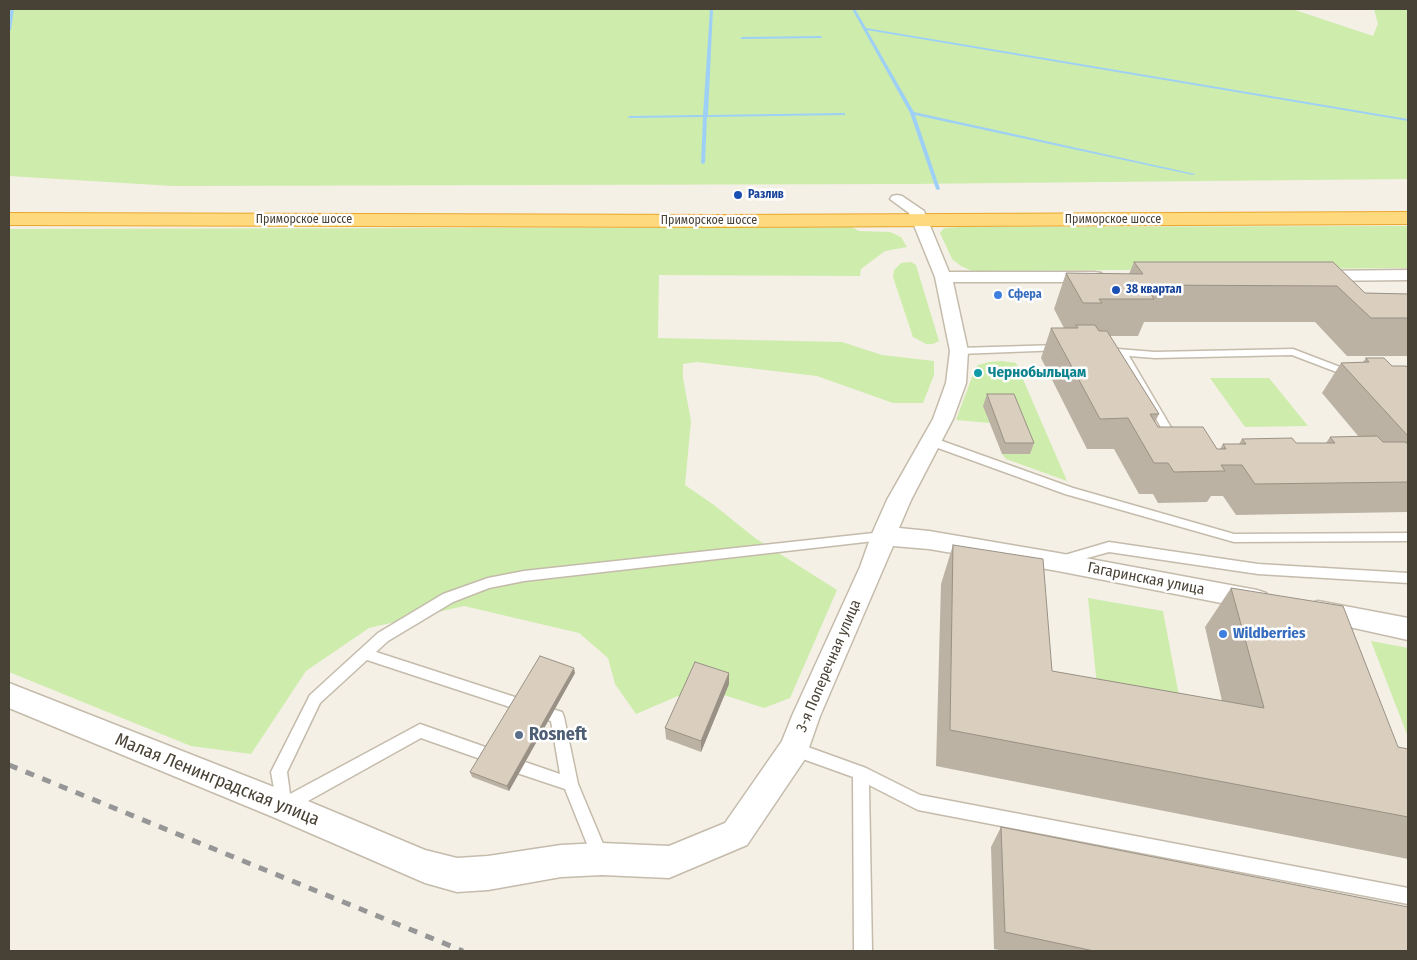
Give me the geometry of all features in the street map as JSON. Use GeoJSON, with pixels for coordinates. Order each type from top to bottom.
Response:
{"type":"FeatureCollection","features":[{"type":"Feature","properties":{"kind":"highway","name":"Приморское шоссе"},"geometry":{"type":"LineString","coordinates":[[9,219],[918,216],[1408,208]]}},
{"type":"Feature","properties":{"kind":"highway","name":"Приморское шоссе"},"geometry":{"type":"LineString","coordinates":[[9,209],[1408,218]]}},
{"type":"Feature","properties":{"kind":"street"},"geometry":{"type":"LineString","coordinates":[[897,199],[918,216]]}},
{"type":"Feature","properties":{"kind":"street","name":"3-я Поперечная улица"},"geometry":{"type":"LineString","coordinates":[[425,866],[457,875],[488,873],[560,861],[602,859],[669,862],[736,834],[794,749],[806,716],[872,567],[899,500],[931,441],[956,383],[959,351],[943,277],[918,216]]}},
{"type":"Feature","properties":{"kind":"street"},"geometry":{"type":"LineString","coordinates":[[1302,276],[1408,275]]}},
{"type":"Feature","properties":{"kind":"street"},"geometry":{"type":"LineString","coordinates":[[943,277],[1107,276]]}},
{"type":"Feature","properties":{"kind":"street","name":"Гагаринская улица"},"geometry":{"type":"LineString","coordinates":[[884,536],[930,540],[1058,562],[1408,629]]}},
{"type":"Feature","properties":{"kind":"street","name":"Малая Ленинградская улица"},"geometry":{"type":"LineString","coordinates":[[9,695],[284,806],[425,866]]}},
{"type":"Feature","properties":{"kind":"lane"},"geometry":{"type":"LineString","coordinates":[[1322,276],[1335,287]]}},
{"type":"Feature","properties":{"kind":"lane"},"geometry":{"type":"LineString","coordinates":[[959,351],[1066,348]]}},
{"type":"Feature","properties":{"kind":"lane"},"geometry":{"type":"LineString","coordinates":[[1094,350],[1155,355],[1292,352],[1358,377]]}},
{"type":"Feature","properties":{"kind":"lane"},"geometry":{"type":"LineString","coordinates":[[1122,352],[1171,436]]}},
{"type":"Feature","properties":{"kind":"lane"},"geometry":{"type":"LineString","coordinates":[[931,441],[1069,491],[1234,538],[1408,537]]}},
{"type":"Feature","properties":{"kind":"lane"},"geometry":{"type":"LineString","coordinates":[[486,754],[420,731],[284,806],[279,772],[315,699],[383,637],[448,598],[488,583],[524,576],[884,536]]}},
{"type":"Feature","properties":{"kind":"lane"},"geometry":{"type":"LineString","coordinates":[[1058,562],[1109,547],[1258,569],[1408,578]]}},
{"type":"Feature","properties":{"kind":"lane"},"geometry":{"type":"LineString","coordinates":[[365,654],[516,703]]}},
{"type":"Feature","properties":{"kind":"lane"},"geometry":{"type":"LineString","coordinates":[[552,715],[557,717],[570,784],[602,859]]}},
{"type":"Feature","properties":{"kind":"lane"},"geometry":{"type":"LineString","coordinates":[[794,749],[860,772],[918,802],[1408,896]]}},
{"type":"Feature","properties":{"kind":"lane"},"geometry":{"type":"LineString","coordinates":[[522,768],[570,784]]}},
{"type":"Feature","properties":{"kind":"lane"},"geometry":{"type":"LineString","coordinates":[[860,772],[863,951]]}},
{"type":"Feature","properties":{"kind":"green space"},"geometry":{"type":"Polygon","coordinates":[[[9,9],[1292,9],[1373,36],[1378,24],[1374,9],[1408,9],[1408,179],[905,184],[173,186],[9,176],[9,9]]]}},
{"type":"Feature","properties":{"kind":"green space"},"geometry":{"type":"Polygon","coordinates":[[[1408,226],[1408,268],[972,271],[952,259],[940,233],[944,228],[960,227],[1408,226]]]}},
{"type":"Feature","properties":{"kind":"green space"},"geometry":{"type":"Polygon","coordinates":[[[852,227],[859,231],[890,232],[901,237],[907,247],[885,251],[861,269],[860,276],[659,275],[658,338],[842,342],[882,355],[934,361],[934,375],[923,403],[893,403],[817,376],[697,362],[683,364],[683,378],[691,421],[685,485],[714,505],[755,538],[837,590],[790,698],[764,708],[724,695],[678,696],[636,714],[615,684],[608,658],[579,633],[464,606],[369,628],[306,671],[251,754],[191,746],[9,672],[9,229],[852,227]]]}},
{"type":"Feature","properties":{"kind":"green space"},"geometry":{"type":"Polygon","coordinates":[[[911,262],[916,265],[939,341],[933,344],[926,344],[913,337],[893,277],[894,270],[901,263],[911,262]]]}},
{"type":"Feature","properties":{"kind":"green space"},"geometry":{"type":"Polygon","coordinates":[[[1001,361],[1016,363],[1067,481],[1006,459],[1002,454],[1030,454],[984,406],[990,423],[956,420],[978,365],[1001,361]]]}},
{"type":"Feature","properties":{"kind":"green space"},"geometry":{"type":"Polygon","coordinates":[[[1210,378],[1269,378],[1308,426],[1245,427],[1210,378]]]}},
{"type":"Feature","properties":{"kind":"green space"},"geometry":{"type":"Polygon","coordinates":[[[1088,598],[1163,611],[1180,701],[1097,686],[1088,598]]]}},
{"type":"Feature","properties":{"kind":"green space"},"geometry":{"type":"Polygon","coordinates":[[[1371,641],[1408,648],[1408,737],[1371,641]]]}},
{"type":"Feature","properties":{"kind":"building"},"geometry":{"type":"Polygon","coordinates":[[[1134,262],[1333,262],[1365,293],[1408,294],[1408,318],[1371,318],[1337,286],[1145,285],[1154,299],[1099,299],[1102,303],[1083,303],[1066,273],[1143,274],[1134,262]]]}},
{"type":"Feature","properties":{"kind":"building"},"geometry":{"type":"Polygon","coordinates":[[[1076,325],[1095,325],[1099,331],[1107,331],[1159,414],[1150,414],[1158,427],[1203,427],[1217,449],[1226,449],[1223,444],[1246,444],[1242,439],[1292,438],[1296,443],[1335,443],[1330,437],[1377,436],[1383,442],[1405,442],[1408,444],[1408,482],[1255,484],[1242,465],[1221,465],[1225,471],[1174,472],[1168,463],[1154,463],[1128,418],[1100,419],[1051,328],[1078,328],[1076,325]]]}},
{"type":"Feature","properties":{"kind":"building"},"geometry":{"type":"Polygon","coordinates":[[[1366,358],[1384,358],[1392,366],[1406,366],[1408,368],[1408,436],[1341,363],[1369,362],[1366,358]]]}},
{"type":"Feature","properties":{"kind":"building"},"geometry":{"type":"Polygon","coordinates":[[[987,394],[1014,394],[1034,443],[1005,443],[987,394]]]}},
{"type":"Feature","properties":{"kind":"building"},"geometry":{"type":"Polygon","coordinates":[[[953,545],[1043,559],[1052,671],[1264,708],[1231,588],[1343,606],[1398,747],[1408,749],[1408,817],[950,730],[953,545]]]}},
{"type":"Feature","properties":{"kind":"building","name":"Rosneft"},"geometry":{"type":"Polygon","coordinates":[[[540,656],[574,668],[507,786],[470,772],[540,656]]]}},
{"type":"Feature","properties":{"kind":"building"},"geometry":{"type":"Polygon","coordinates":[[[695,662],[729,673],[701,741],[665,728],[695,662]]]}},
{"type":"Feature","properties":{"kind":"building"},"geometry":{"type":"Polygon","coordinates":[[[1001,827],[1408,907],[1408,951],[1094,951],[1005,932],[1001,827]]]}},
{"type":"Feature","properties":{"kind":"waterway"},"geometry":{"type":"LineString","coordinates":[[9,30],[12,9]]}},
{"type":"Feature","properties":{"kind":"waterway"},"geometry":{"type":"LineString","coordinates":[[705,116],[711,9]]}},
{"type":"Feature","properties":{"kind":"waterway"},"geometry":{"type":"LineString","coordinates":[[854,9],[912,113]]}},
{"type":"Feature","properties":{"kind":"waterway"},"geometry":{"type":"LineString","coordinates":[[867,29],[1408,120]]}},
{"type":"Feature","properties":{"kind":"waterway"},"geometry":{"type":"LineString","coordinates":[[742,38],[821,37]]}},
{"type":"Feature","properties":{"kind":"waterway"},"geometry":{"type":"LineString","coordinates":[[912,113],[1193,174]]}},
{"type":"Feature","properties":{"kind":"waterway"},"geometry":{"type":"LineString","coordinates":[[912,113],[938,189]]}},
{"type":"Feature","properties":{"kind":"waterway"},"geometry":{"type":"LineString","coordinates":[[705,116],[844,114]]}},
{"type":"Feature","properties":{"kind":"waterway"},"geometry":{"type":"LineString","coordinates":[[630,117],[705,116]]}},
{"type":"Feature","properties":{"kind":"waterway"},"geometry":{"type":"LineString","coordinates":[[703,163],[705,116]]}},
{"type":"Feature","properties":{"kind":"railway"},"geometry":{"type":"LineString","coordinates":[[9,765],[463,951]]}},
{"type":"Feature","properties":{"kind":"place","name":"Разлив"},"geometry":{"type":"Point","coordinates":[738,195]}},
{"type":"Feature","properties":{"kind":"place","name":"38 квартал"},"geometry":{"type":"Point","coordinates":[1116,290]}},
{"type":"Feature","properties":{"kind":"place","name":"Сфера"},"geometry":{"type":"Point","coordinates":[998,295]}},
{"type":"Feature","properties":{"kind":"place","name":"Чернобыльцам"},"geometry":{"type":"Point","coordinates":[978,373]}},
{"type":"Feature","properties":{"kind":"place","name":"Wildberries"},"geometry":{"type":"Point","coordinates":[1223,634]}},
{"type":"Feature","properties":{"kind":"place","name":"Rosneft"},"geometry":{"type":"Point","coordinates":[519,735]}}]}
